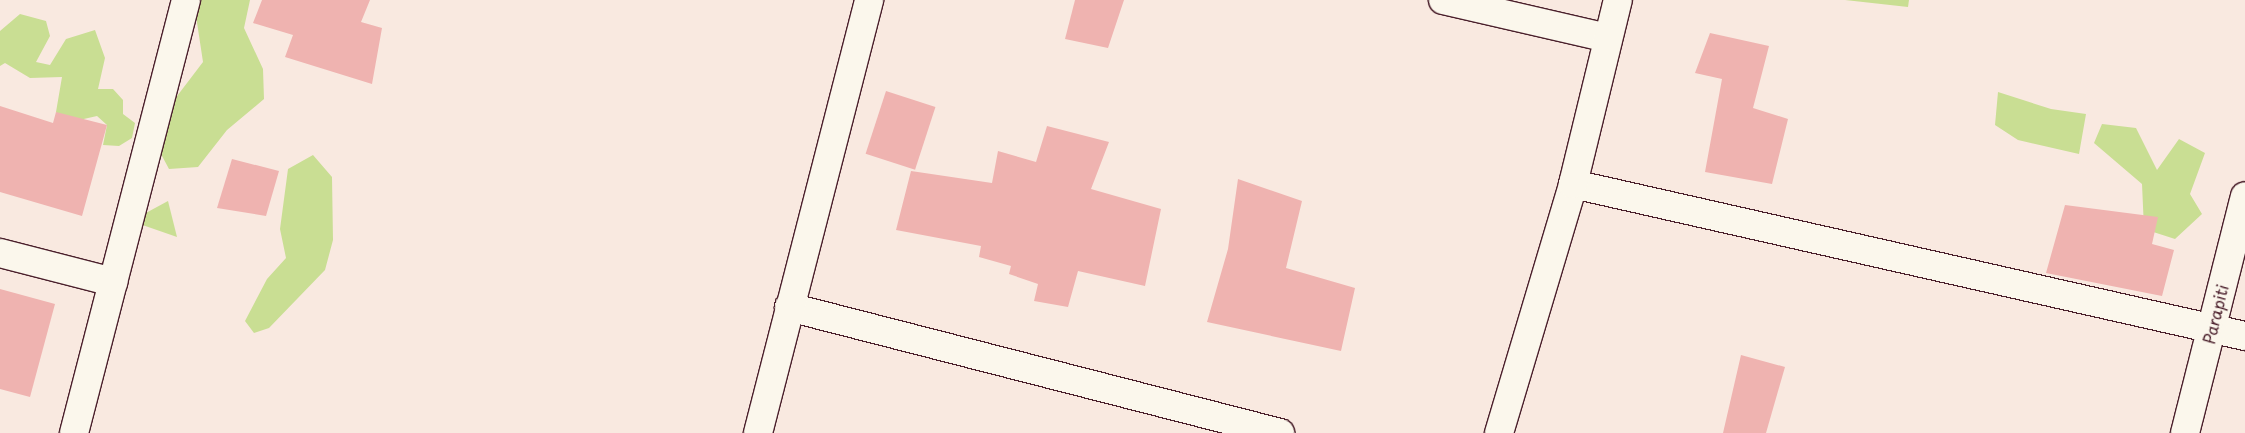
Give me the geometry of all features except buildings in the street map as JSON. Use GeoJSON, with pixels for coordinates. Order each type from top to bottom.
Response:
{"type":"FeatureCollection","features":[{"type":"Feature","properties":{"kind":"street"},"geometry":{"type":"LineString","coordinates":[[74,433],[186,0]]}},
{"type":"Feature","properties":{"kind":"street"},"geometry":{"type":"LineString","coordinates":[[758,433],[869,0]]}},
{"type":"Feature","properties":{"kind":"street"},"geometry":{"type":"LineString","coordinates":[[1443,0],[1608,38]]}},
{"type":"Feature","properties":{"kind":"street"},"geometry":{"type":"LineString","coordinates":[[1499,433],[1573,184],[1618,0]]}},
{"type":"Feature","properties":{"kind":"street"},"geometry":{"type":"LineString","coordinates":[[1573,184],[2211,330],[2245,336]]}},
{"type":"Feature","properties":{"kind":"street","name":"Parapiti"},"geometry":{"type":"LineString","coordinates":[[2185,433],[2245,196]]}},
{"type":"Feature","properties":{"kind":"street"},"geometry":{"type":"LineString","coordinates":[[0,253],[113,282]]}},
{"type":"Feature","properties":{"kind":"street"},"geometry":{"type":"LineString","coordinates":[[789,307],[1280,433]]}},
{"type":"Feature","properties":{"kind":"green space"},"geometry":{"type":"Polygon","coordinates":[[[198,0],[250,0],[244,28],[263,69],[264,99],[227,130],[198,167],[169,169],[154,141],[155,125],[203,62],[196,16],[198,0]]]}},
{"type":"Feature","properties":{"kind":"green space"},"geometry":{"type":"Polygon","coordinates":[[[1845,0],[1909,0],[1908,7],[1845,0]]]}},
{"type":"Feature","properties":{"kind":"green space"},"geometry":{"type":"Polygon","coordinates":[[[20,14],[46,21],[50,36],[36,62],[50,65],[66,39],[95,30],[105,58],[98,89],[113,89],[123,100],[123,114],[135,123],[132,138],[119,146],[103,145],[107,125],[97,116],[66,123],[56,112],[62,77],[30,78],[5,63],[0,66],[0,31],[20,14]]]}},
{"type":"Feature","properties":{"kind":"green space"},"geometry":{"type":"Polygon","coordinates":[[[1998,92],[2051,109],[2086,114],[2079,154],[2018,140],[1995,125],[1998,92]]]}},
{"type":"Feature","properties":{"kind":"green space"},"geometry":{"type":"Polygon","coordinates":[[[2102,124],[2136,128],[2157,170],[2179,139],[2205,153],[2190,194],[2202,214],[2175,239],[2144,229],[2142,184],[2094,143],[2102,124]]]}},
{"type":"Feature","properties":{"kind":"green space"},"geometry":{"type":"Polygon","coordinates":[[[313,155],[332,177],[333,240],[325,270],[269,328],[254,333],[245,321],[267,279],[286,258],[280,229],[288,169],[313,155]]]}},
{"type":"Feature","properties":{"kind":"green space"},"geometry":{"type":"Polygon","coordinates":[[[168,201],[177,237],[131,221],[168,201]]]}}]}
